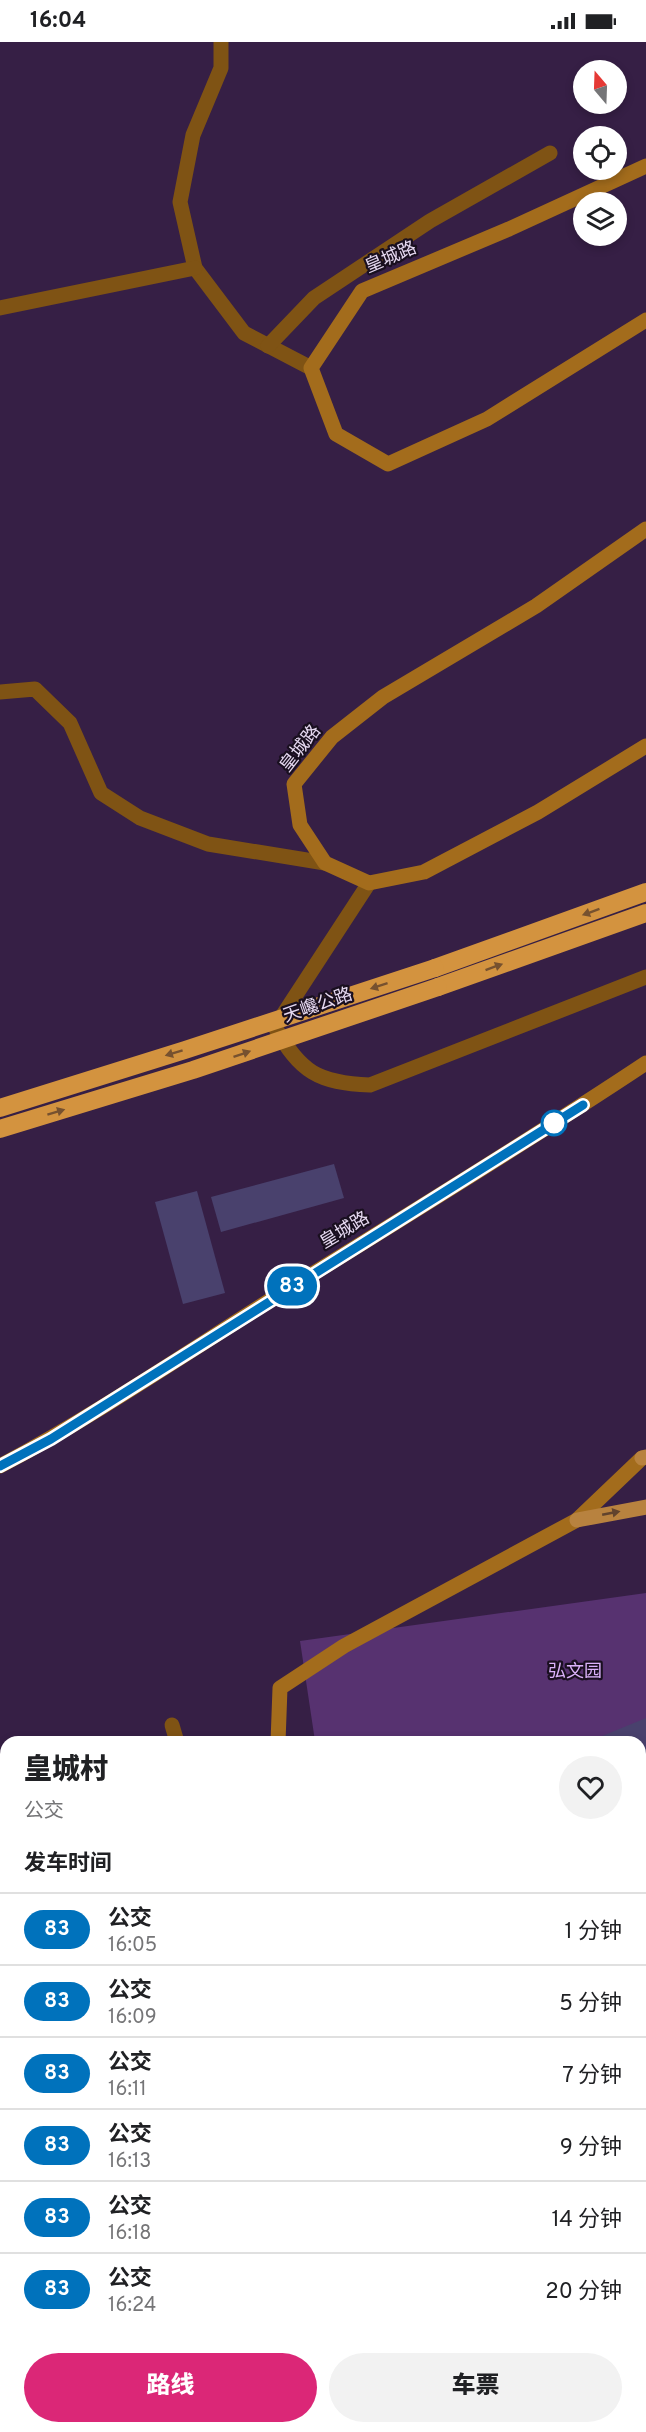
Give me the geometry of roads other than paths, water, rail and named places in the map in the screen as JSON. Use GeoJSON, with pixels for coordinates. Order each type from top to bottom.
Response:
{"type":"FeatureCollection","features":[{"type":"Feature","properties":{"kind":"highway","name":"天巉公路"},"geometry":{"type":"LineString","coordinates":[[0,1108],[435,968],[646,892]]}},
{"type":"Feature","properties":{"kind":"highway","name":"天巉公路"},"geometry":{"type":"LineString","coordinates":[[0,1129],[193,1070],[438,987],[646,913]]}},
{"type":"Feature","properties":{"kind":"main road"},"geometry":{"type":"LineString","coordinates":[[577,1520],[646,1507]]}},
{"type":"Feature","properties":{"kind":"street"},"geometry":{"type":"LineString","coordinates":[[221,42],[221,68],[193,135],[180,202],[195,268],[244,333],[311,368],[336,434],[388,464],[487,419],[646,320]]}},
{"type":"Feature","properties":{"kind":"street"},"geometry":{"type":"LineString","coordinates":[[268,346],[314,298],[430,221],[550,153]]}},
{"type":"Feature","properties":{"kind":"street","name":"皇城路"},"geometry":{"type":"LineString","coordinates":[[311,368],[362,291],[509,229],[646,166]]}},
{"type":"Feature","properties":{"kind":"street"},"geometry":{"type":"LineString","coordinates":[[0,308],[195,268]]}},
{"type":"Feature","properties":{"kind":"street","name":"皇城路"},"geometry":{"type":"LineString","coordinates":[[325,863],[300,825],[294,784],[332,737],[383,697],[536,606],[646,529]]}},
{"type":"Feature","properties":{"kind":"street"},"geometry":{"type":"LineString","coordinates":[[0,692],[35,689],[70,723],[101,793],[140,818],[208,844],[325,863],[369,883],[424,872],[538,812],[646,746]]}},
{"type":"Feature","properties":{"kind":"street"},"geometry":{"type":"LineString","coordinates":[[369,883],[275,1028],[289,1053],[312,1073],[340,1084],[370,1084],[646,977]]}},
{"type":"Feature","properties":{"kind":"street","name":"皇城路"},"geometry":{"type":"LineString","coordinates":[[0,1466],[51,1439],[484,1168],[646,1063]]}},
{"type":"Feature","properties":{"kind":"street"},"geometry":{"type":"LineString","coordinates":[[278,1736],[280,1688],[344,1646],[577,1520],[644,1457]]}},
{"type":"Feature","properties":{"kind":"street"},"geometry":{"type":"LineString","coordinates":[[172,1725],[175,1736]]}},
{"type":"Feature","properties":{"kind":"park label","name":"弘文园"},"geometry":{"type":"Point","coordinates":[575,1672]}}]}
